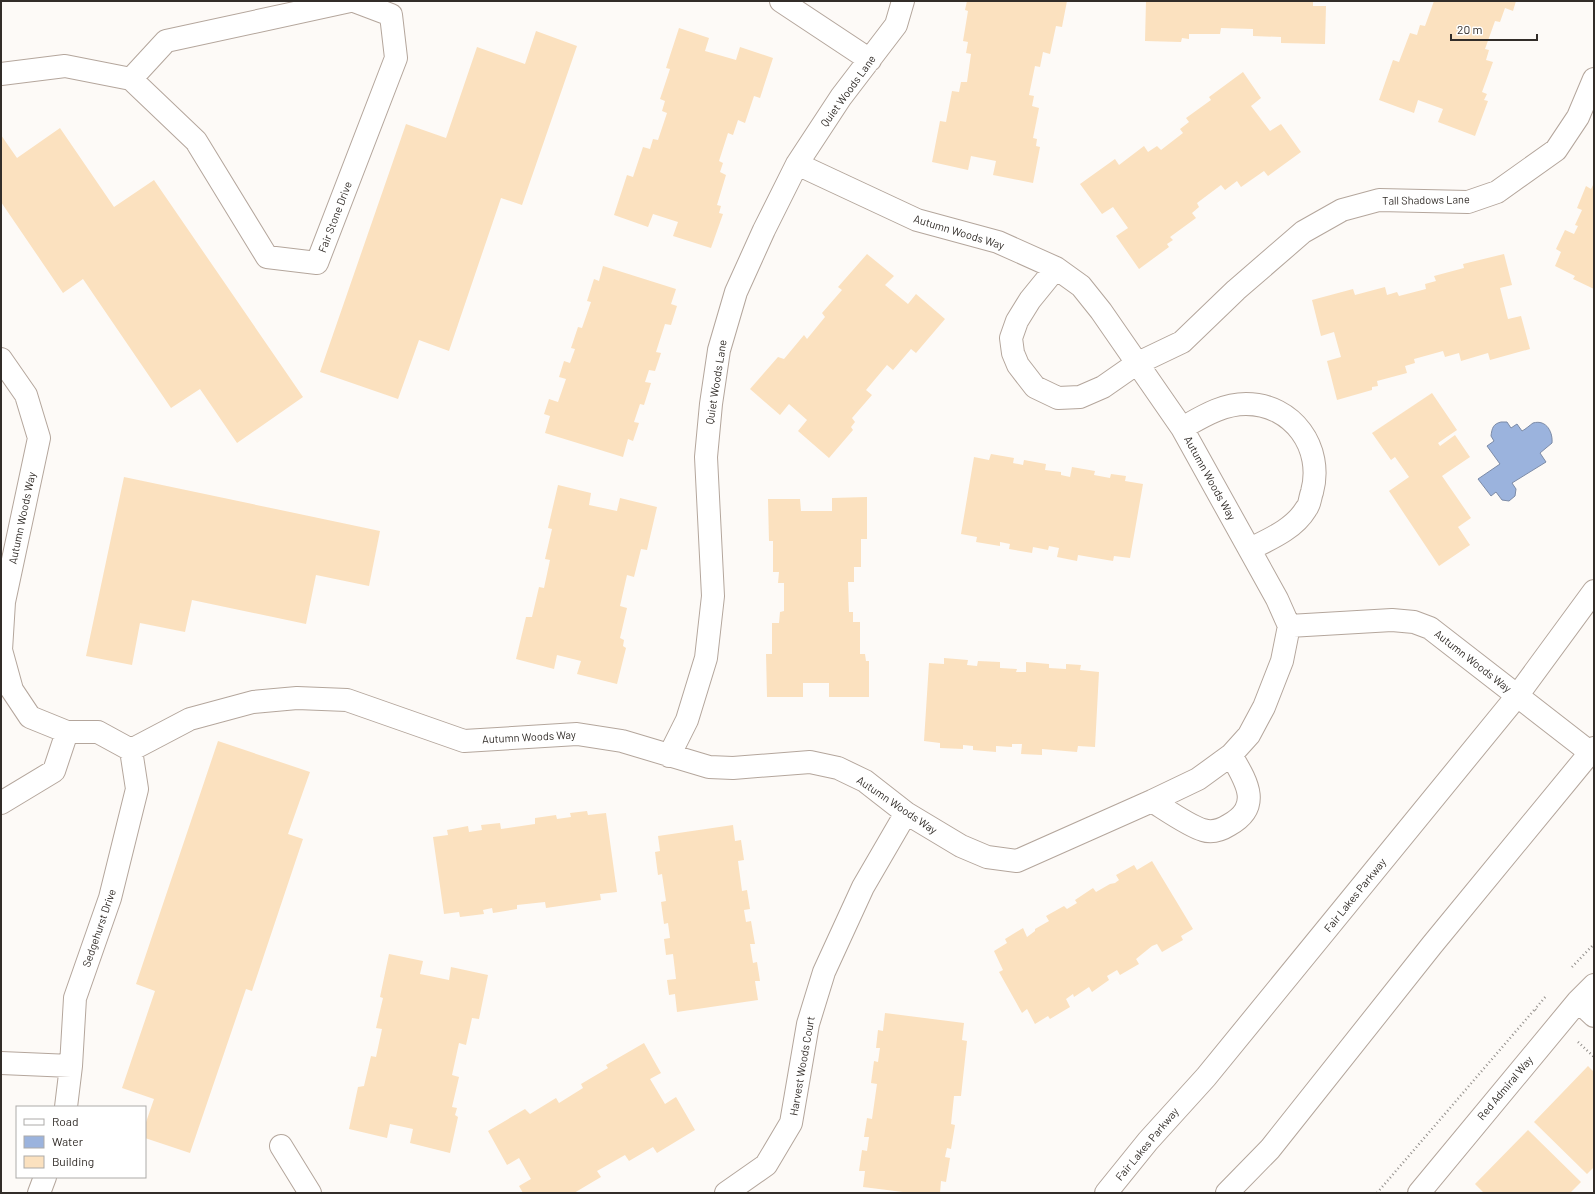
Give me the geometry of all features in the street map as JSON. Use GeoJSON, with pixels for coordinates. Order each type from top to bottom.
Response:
{"type":"FeatureCollection","features":[{"type":"Feature","properties":{"kind":"street"},"geometry":{"type":"LineString","coordinates":[[1,74],[65,66],[132,79],[166,41],[350,1]]}},
{"type":"Feature","properties":{"kind":"street","name":"Fair Stone Drive"},"geometry":{"type":"LineString","coordinates":[[132,79],[196,141],[267,257],[317,263],[396,58],[391,15],[354,1]]}},
{"type":"Feature","properties":{"kind":"street"},"geometry":{"type":"LineString","coordinates":[[781,1],[870,60]]}},
{"type":"Feature","properties":{"kind":"street","name":"Quiet Woods Lane"},"geometry":{"type":"LineString","coordinates":[[669,756],[687,720],[706,658],[713,596],[706,457],[711,404],[719,350],[736,292],[764,230],[797,164],[842,98],[896,25],[903,1]]}},
{"type":"Feature","properties":{"kind":"street","name":"Tall Shadows Lane"},"geometry":{"type":"LineString","coordinates":[[1136,364],[1182,342],[1236,290],[1303,232],[1342,210],[1379,200],[1468,202],[1497,192],[1556,150],[1578,117],[1594,79]]}},
{"type":"Feature","properties":{"kind":"street","name":"Autumn Woods Way"},"geometry":{"type":"LineString","coordinates":[[1,359],[26,396],[39,438],[4,602],[1,650],[12,690],[30,717],[67,732],[98,732],[131,750],[190,719],[253,702],[297,698],[347,700],[464,741],[577,734],[622,741],[709,768],[733,768],[810,762],[838,768],[864,781],[906,813],[961,846],[987,857],[1017,861],[1198,779],[1231,755],[1249,734],[1264,707],[1282,661],[1289,626],[1277,599],[1250,549],[1182,428],[1136,364],[1101,311],[1081,286],[1056,268],[998,242],[917,220],[797,164]]}},
{"type":"Feature","properties":{"kind":"street"},"geometry":{"type":"LineString","coordinates":[[1056,268],[1030,300],[1017,320],[1011,338],[1013,352],[1018,366],[1026,378],[1035,387],[1058,398],[1080,397],[1103,387],[1136,364]]}},
{"type":"Feature","properties":{"kind":"street","name":"Autumn Woods Way"},"geometry":{"type":"LineString","coordinates":[[1182,428],[1213,410],[1245,404],[1263,406],[1286,416],[1302,432],[1314,455],[1315,481],[1307,508],[1296,522],[1282,533],[1250,549]]}},
{"type":"Feature","properties":{"kind":"street","name":"Fair Lakes Parkway"},"geometry":{"type":"LineString","coordinates":[[1106,1193],[1148,1141],[1206,1077],[1517,696],[1594,591]]}},
{"type":"Feature","properties":{"kind":"street","name":"Autumn Woods Way"},"geometry":{"type":"LineString","coordinates":[[1289,626],[1392,620],[1414,622],[1430,628],[1517,696],[1592,750]]}},
{"type":"Feature","properties":{"kind":"street"},"geometry":{"type":"LineString","coordinates":[[1,803],[54,771],[67,732]]}},
{"type":"Feature","properties":{"kind":"street","name":"Sedgehurst Drive"},"geometry":{"type":"LineString","coordinates":[[66,1106],[71,1066],[75,998],[110,898],[137,789],[131,750]]}},
{"type":"Feature","properties":{"kind":"street"},"geometry":{"type":"LineString","coordinates":[[1227,1193],[1270,1149],[1432,946],[1592,750]]}},
{"type":"Feature","properties":{"kind":"street"},"geometry":{"type":"LineString","coordinates":[[1152,801],[1203,831],[1220,831],[1238,820],[1249,806],[1248,790],[1231,755]]}},
{"type":"Feature","properties":{"kind":"street","name":"Harvest Woods Court"},"geometry":{"type":"LineString","coordinates":[[726,1193],[766,1165],[791,1123],[808,1024],[824,972],[863,887],[906,813]]}},
{"type":"Feature","properties":{"kind":"street","name":"Red Admiral Way"},"geometry":{"type":"LineString","coordinates":[[1419,1193],[1578,1001],[1594,984]]}},
{"type":"Feature","properties":{"kind":"street"},"geometry":{"type":"LineString","coordinates":[[1578,1001],[1594,1016]]}},
{"type":"Feature","properties":{"kind":"street"},"geometry":{"type":"LineString","coordinates":[[1,1063],[71,1066]]}},
{"type":"Feature","properties":{"kind":"street"},"geometry":{"type":"LineString","coordinates":[[281,1146],[310,1193]]}},
{"type":"Feature","properties":{"kind":"street"},"geometry":{"type":"LineString","coordinates":[[39,1193],[45,1178]]}},
{"type":"Feature","properties":{"kind":"path"},"geometry":{"type":"LineString","coordinates":[[1377,1193],[1535,1009]]}},
{"type":"Feature","properties":{"kind":"water"},"geometry":{"type":"Polygon","coordinates":[[[1501,422],[1507,422],[1511,428],[1517,424],[1522,431],[1533,423],[1542,423],[1550,431],[1552,439],[1552,443],[1540,453],[1546,462],[1512,483],[1516,489],[1515,496],[1509,501],[1502,500],[1496,492],[1491,496],[1478,479],[1500,464],[1487,446],[1494,441],[1491,436],[1493,427],[1501,422]]]}},
{"type":"Feature","properties":{"kind":"building"},"geometry":{"type":"Polygon","coordinates":[[[967,1],[1067,1],[1062,27],[1056,26],[1050,54],[1043,52],[1040,67],[1035,66],[1029,95],[1034,96],[1032,106],[1039,108],[1033,138],[1037,139],[1036,146],[1040,147],[1033,183],[993,175],[996,161],[971,156],[968,170],[932,162],[940,121],[946,122],[952,91],[959,92],[961,82],[967,82],[971,54],[966,53],[968,42],[963,41],[968,11],[965,10],[967,1]]]}},
{"type":"Feature","properties":{"kind":"building"},"geometry":{"type":"Polygon","coordinates":[[[1146,1],[1313,1],[1313,6],[1326,6],[1325,44],[1281,43],[1281,37],[1253,36],[1253,29],[1221,28],[1220,34],[1189,34],[1189,39],[1182,38],[1181,42],[1145,41],[1146,1]]]}},
{"type":"Feature","properties":{"kind":"building"},"geometry":{"type":"Polygon","coordinates":[[[1434,1],[1516,1],[1513,11],[1505,8],[1500,22],[1495,21],[1485,49],[1489,50],[1486,60],[1493,62],[1482,92],[1487,94],[1484,100],[1488,101],[1475,136],[1438,122],[1443,109],[1418,100],[1414,113],[1379,100],[1393,60],[1399,62],[1410,33],[1417,35],[1420,25],[1425,26],[1434,1]]]}},
{"type":"Feature","properties":{"kind":"building"},"geometry":{"type":"Polygon","coordinates":[[[679,28],[709,38],[705,51],[736,60],[740,47],[773,58],[760,98],[754,96],[745,123],[738,120],[733,135],[728,133],[719,161],[723,163],[720,172],[726,175],[717,205],[721,206],[719,213],[723,214],[711,248],[673,236],[678,222],[653,214],[648,227],[614,215],[627,175],[633,177],[643,147],[650,149],[653,139],[658,140],[667,113],[662,111],[665,101],[660,99],[670,69],[666,68],[679,28]]]}},
{"type":"Feature","properties":{"kind":"building"},"geometry":{"type":"Polygon","coordinates":[[[536,31],[577,46],[522,205],[501,198],[449,351],[419,340],[398,399],[320,372],[406,124],[446,138],[477,47],[525,64],[536,31]]]}},
{"type":"Feature","properties":{"kind":"building"},"geometry":{"type":"Polygon","coordinates":[[[1243,72],[1261,98],[1251,106],[1270,131],[1281,124],[1301,152],[1268,176],[1264,171],[1241,187],[1237,181],[1225,190],[1221,185],[1197,203],[1199,207],[1192,213],[1196,218],[1170,237],[1173,240],[1167,244],[1169,247],[1139,269],[1116,236],[1128,228],[1113,207],[1102,214],[1080,184],[1115,159],[1119,165],[1144,146],[1148,152],[1157,146],[1161,150],[1183,133],[1180,129],[1189,122],[1186,118],[1211,100],[1209,97],[1243,72]]]}},
{"type":"Feature","properties":{"kind":"building"},"geometry":{"type":"Polygon","coordinates":[[[60,128],[114,207],[154,180],[303,397],[237,443],[200,389],[171,408],[83,279],[63,293],[1,202],[1,135],[17,158],[60,128]]]}},
{"type":"Feature","properties":{"kind":"building"},"geometry":{"type":"Polygon","coordinates":[[[1594,183],[1594,289],[1573,279],[1575,276],[1555,266],[1561,252],[1556,249],[1565,230],[1574,234],[1578,226],[1575,225],[1582,210],[1577,208],[1586,186],[1591,189],[1594,183]]]}},
{"type":"Feature","properties":{"kind":"building"},"geometry":{"type":"Polygon","coordinates":[[[867,254],[894,276],[885,285],[908,304],[916,294],[945,319],[916,353],[911,349],[893,370],[887,365],[866,390],[872,395],[852,418],[855,422],[851,427],[853,430],[829,458],[798,431],[807,420],[789,404],[780,415],[750,389],[778,357],[784,359],[804,335],[807,339],[825,317],[822,313],[842,290],[838,287],[867,254]]]}},
{"type":"Feature","properties":{"kind":"building"},"geometry":{"type":"Polygon","coordinates":[[[1504,254],[1512,285],[1500,288],[1508,319],[1521,316],[1530,349],[1490,360],[1488,353],[1461,361],[1459,353],[1445,357],[1443,351],[1414,359],[1415,363],[1405,366],[1407,373],[1377,381],[1378,386],[1372,387],[1372,390],[1337,400],[1327,361],[1341,357],[1334,332],[1321,336],[1312,300],[1353,289],[1355,295],[1385,287],[1387,295],[1397,292],[1399,296],[1426,289],[1425,284],[1436,281],[1434,276],[1464,268],[1463,264],[1504,254]]]}},
{"type":"Feature","properties":{"kind":"building"},"geometry":{"type":"Polygon","coordinates":[[[603,266],[676,289],[671,304],[677,306],[671,325],[665,324],[656,352],[661,353],[655,371],[649,370],[645,382],[651,383],[644,405],[640,404],[634,422],[639,423],[633,441],[628,439],[623,457],[545,433],[550,416],[544,414],[549,399],[558,402],[566,379],[559,377],[564,361],[570,363],[575,349],[571,348],[578,327],[582,328],[591,302],[587,301],[594,279],[599,281],[603,266]]]}},
{"type":"Feature","properties":{"kind":"building"},"geometry":{"type":"Polygon","coordinates":[[[1432,393],[1457,430],[1438,443],[1440,446],[1455,435],[1470,457],[1442,476],[1471,518],[1458,527],[1470,545],[1439,566],[1389,491],[1409,477],[1395,457],[1391,460],[1372,433],[1432,393]]]}},
{"type":"Feature","properties":{"kind":"building"},"geometry":{"type":"Polygon","coordinates":[[[991,454],[1014,458],[1013,463],[1023,465],[1024,460],[1046,464],[1045,470],[1061,472],[1061,475],[1070,477],[1072,467],[1095,471],[1094,475],[1110,478],[1111,474],[1126,476],[1125,481],[1143,484],[1130,558],[1114,556],[1113,561],[1078,555],[1077,561],[1057,557],[1059,548],[1049,546],[1048,550],[1033,547],[1032,553],[1009,549],[1010,544],[1000,542],[1000,546],[976,542],[977,537],[961,534],[974,457],[989,460],[991,454]]]}},
{"type":"Feature","properties":{"kind":"building"},"geometry":{"type":"Polygon","coordinates":[[[124,477],[380,531],[369,586],[316,575],[306,624],[192,600],[185,632],[140,623],[132,665],[86,656],[124,477]]]}},
{"type":"Feature","properties":{"kind":"building"},"geometry":{"type":"Polygon","coordinates":[[[558,485],[591,493],[589,505],[617,511],[620,498],[657,507],[647,550],[641,549],[634,577],[627,575],[620,606],[627,608],[620,638],[624,640],[623,646],[626,648],[617,684],[577,674],[581,661],[557,655],[554,669],[516,659],[526,617],[532,617],[539,587],[544,588],[550,560],[545,559],[552,529],[548,528],[558,485]]]}},
{"type":"Feature","properties":{"kind":"building"},"geometry":{"type":"Polygon","coordinates":[[[867,497],[867,539],[861,539],[861,567],[854,567],[854,582],[848,582],[849,612],[853,612],[853,622],[860,622],[860,654],[865,654],[866,661],[869,661],[869,697],[829,697],[829,683],[803,683],[803,697],[767,697],[766,654],[772,654],[772,623],[779,623],[780,612],[784,611],[784,583],[778,583],[779,572],[773,572],[773,541],[769,541],[768,499],[800,499],[801,511],[832,511],[832,498],[867,497]]]}},
{"type":"Feature","properties":{"kind":"building"},"geometry":{"type":"Polygon","coordinates":[[[944,658],[968,660],[967,665],[977,666],[978,661],[1000,662],[1000,668],[1017,669],[1016,672],[1026,672],[1026,662],[1049,664],[1049,668],[1066,669],[1066,664],[1081,665],[1080,670],[1099,672],[1095,747],[1078,746],[1077,752],[1042,749],[1042,755],[1021,754],[1022,744],[1012,744],[1012,747],[996,746],[996,752],[973,750],[973,746],[963,745],[963,749],[940,748],[940,743],[924,741],[929,663],[944,664],[944,658]]]}},
{"type":"Feature","properties":{"kind":"building"},"geometry":{"type":"Polygon","coordinates":[[[218,741],[310,772],[288,834],[303,839],[252,991],[246,989],[190,1153],[146,1138],[146,1122],[154,1099],[122,1088],[155,991],[136,984],[218,741]]]}},
{"type":"Feature","properties":{"kind":"building"},"geometry":{"type":"Polygon","coordinates":[[[587,811],[588,815],[606,813],[617,892],[600,894],[601,900],[546,908],[545,902],[517,905],[517,909],[493,913],[492,908],[483,910],[484,914],[460,917],[459,912],[444,914],[433,837],[448,835],[447,830],[468,826],[469,832],[482,830],[481,825],[500,823],[501,829],[535,824],[535,818],[556,815],[557,819],[571,817],[570,813],[587,811]]]}},
{"type":"Feature","properties":{"kind":"building"},"geometry":{"type":"Polygon","coordinates":[[[733,825],[735,841],[741,840],[744,860],[738,861],[742,891],[747,890],[750,909],[744,910],[746,922],[751,921],[755,944],[750,944],[753,963],[757,962],[760,981],[755,981],[758,1000],[677,1012],[675,994],[669,995],[667,980],[676,979],[673,954],[666,955],[664,939],[670,938],[668,923],[664,924],[661,902],[666,901],[662,874],[658,875],[655,852],[660,851],[658,836],[733,825]]]}},
{"type":"Feature","properties":{"kind":"building"},"geometry":{"type":"Polygon","coordinates":[[[1152,861],[1193,929],[1181,936],[1183,940],[1162,952],[1157,944],[1152,946],[1136,959],[1139,964],[1120,975],[1117,970],[1107,976],[1109,980],[1092,992],[1089,987],[1074,997],[1073,994],[1066,999],[1070,1007],[1050,1019],[1048,1016],[1035,1024],[1027,1009],[1022,1013],[999,972],[1003,970],[994,951],[1007,943],[1005,939],[1023,928],[1027,937],[1035,931],[1035,929],[1049,921],[1046,916],[1064,906],[1067,909],[1077,903],[1075,900],[1093,888],[1096,892],[1110,884],[1115,883],[1119,880],[1116,875],[1134,865],[1137,870],[1152,861]]]}},
{"type":"Feature","properties":{"kind":"building"},"geometry":{"type":"Polygon","coordinates":[[[389,954],[423,961],[420,974],[449,980],[451,967],[488,975],[479,1019],[472,1018],[466,1045],[459,1043],[452,1075],[459,1077],[452,1107],[457,1108],[455,1115],[458,1117],[450,1153],[410,1143],[413,1129],[390,1124],[387,1138],[349,1129],[358,1087],[364,1086],[371,1056],[376,1057],[382,1029],[376,1028],[383,998],[380,997],[389,954]]]}},
{"type":"Feature","properties":{"kind":"building"},"geometry":{"type":"Polygon","coordinates":[[[885,1013],[964,1023],[962,1040],[967,1041],[961,1096],[954,1096],[951,1124],[955,1125],[951,1149],[947,1148],[945,1157],[950,1158],[946,1182],[941,1181],[940,1193],[911,1193],[863,1187],[865,1171],[859,1171],[862,1150],[867,1151],[869,1137],[864,1137],[867,1118],[872,1119],[877,1084],[871,1083],[874,1061],[878,1062],[880,1048],[876,1048],[878,1030],[883,1031],[885,1013]]]}},
{"type":"Feature","properties":{"kind":"building"},"geometry":{"type":"Polygon","coordinates":[[[644,1043],[661,1073],[650,1079],[665,1104],[676,1097],[695,1130],[657,1153],[653,1147],[629,1161],[625,1155],[597,1171],[601,1177],[574,1193],[523,1193],[519,1186],[531,1179],[519,1158],[507,1165],[488,1131],[525,1109],[530,1114],[556,1098],[559,1103],[583,1088],[581,1084],[608,1068],[606,1065],[644,1043]]]}},
{"type":"Feature","properties":{"kind":"building"},"geometry":{"type":"Polygon","coordinates":[[[1588,1066],[1594,1072],[1594,1167],[1587,1174],[1534,1122],[1588,1066]]]}},
{"type":"Feature","properties":{"kind":"building"},"geometry":{"type":"Polygon","coordinates":[[[1528,1130],[1581,1182],[1570,1193],[1484,1193],[1475,1184],[1528,1130]]]}}]}
